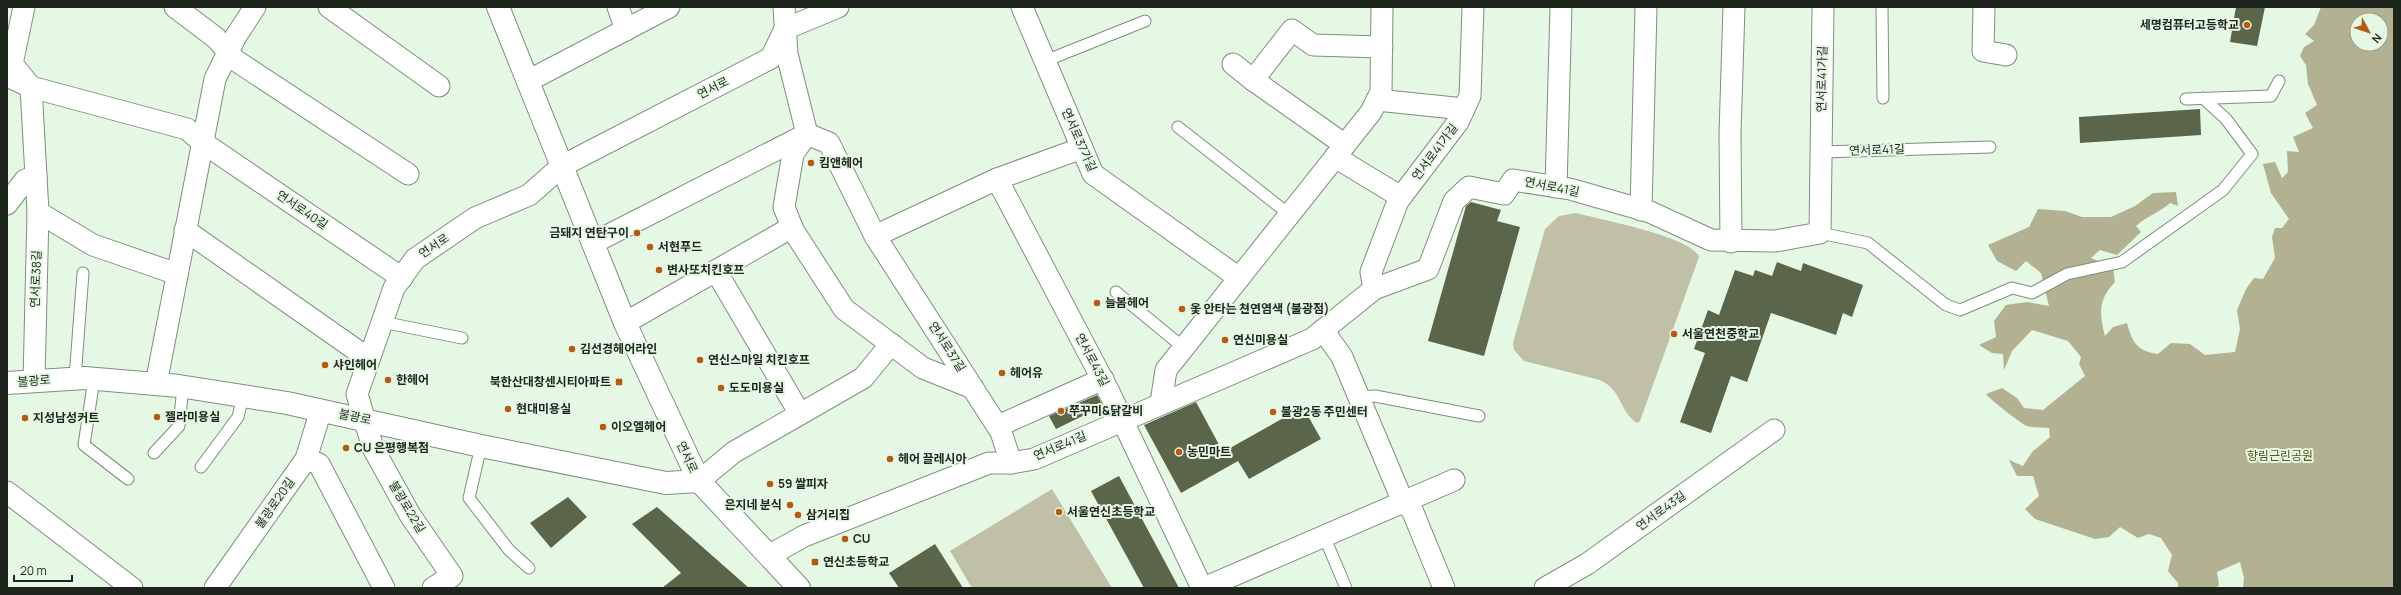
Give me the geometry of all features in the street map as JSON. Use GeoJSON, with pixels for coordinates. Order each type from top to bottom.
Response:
{"type":"FeatureCollection","features":[{"type":"Feature","properties":{"kind":"main road","name":"연서로"},"geometry":{"type":"LineString","coordinates":[[498,7],[625,323],[699,481],[770,555],[799,588]]}},
{"type":"Feature","properties":{"kind":"main road","name":"불광로"},"geometry":{"type":"LineString","coordinates":[[7,383],[84,378],[183,387],[321,410],[481,446],[666,483],[699,481]]}},
{"type":"Feature","properties":{"kind":"street"},"geometry":{"type":"LineString","coordinates":[[24,7],[12,64],[31,87]]}},
{"type":"Feature","properties":{"kind":"street"},"geometry":{"type":"LineString","coordinates":[[175,7],[216,38],[235,60],[408,174]]}},
{"type":"Feature","properties":{"kind":"street"},"geometry":{"type":"LineString","coordinates":[[156,384],[215,79],[228,51],[255,7]]}},
{"type":"Feature","properties":{"kind":"street"},"geometry":{"type":"LineString","coordinates":[[329,7],[439,86]]}},
{"type":"Feature","properties":{"kind":"street"},"geometry":{"type":"LineString","coordinates":[[618,7],[626,30]]}},
{"type":"Feature","properties":{"kind":"street"},"geometry":{"type":"LineString","coordinates":[[528,81],[669,7]]}},
{"type":"Feature","properties":{"kind":"street"},"geometry":{"type":"LineString","coordinates":[[784,7],[787,54],[807,134],[794,154],[784,207],[792,227],[844,309],[923,368],[973,388]]}},
{"type":"Feature","properties":{"kind":"street"},"geometry":{"type":"LineString","coordinates":[[785,29],[838,7]]}},
{"type":"Feature","properties":{"kind":"street","name":"연서로37가길"},"geometry":{"type":"LineString","coordinates":[[1022,7],[1093,174],[1239,278]]}},
{"type":"Feature","properties":{"kind":"street"},"geometry":{"type":"LineString","coordinates":[[1161,403],[1166,370],[1371,112],[1382,92],[1382,7]]}},
{"type":"Feature","properties":{"kind":"street","name":"연서로41가길"},"geometry":{"type":"LineString","coordinates":[[1374,289],[1371,272],[1401,197],[1458,122],[1470,96],[1473,7]]}},
{"type":"Feature","properties":{"kind":"street"},"geometry":{"type":"LineString","coordinates":[[1556,187],[1562,7]]}},
{"type":"Feature","properties":{"kind":"street"},"geometry":{"type":"LineString","coordinates":[[1641,210],[1646,7]]}},
{"type":"Feature","properties":{"kind":"street"},"geometry":{"type":"LineString","coordinates":[[1731,242],[1730,134],[1734,7]]}},
{"type":"Feature","properties":{"kind":"street","name":"연서로41가길"},"geometry":{"type":"LineString","coordinates":[[1821,152],[1823,7]]}},
{"type":"Feature","properties":{"kind":"street"},"geometry":{"type":"LineString","coordinates":[[1984,7],[1983,51],[2006,55]]}},
{"type":"Feature","properties":{"kind":"street","name":"연서로"},"geometry":{"type":"LineString","coordinates":[[363,419],[357,394],[394,288],[415,259],[475,218],[529,195],[562,166],[771,58],[785,29]]}},
{"type":"Feature","properties":{"kind":"street"},"geometry":{"type":"LineString","coordinates":[[1253,80],[1292,30],[1313,45],[1382,47]]}},
{"type":"Feature","properties":{"kind":"street"},"geometry":{"type":"LineString","coordinates":[[1233,64],[1340,151],[1401,197]]}},
{"type":"Feature","properties":{"kind":"street","name":"연서로40길"},"geometry":{"type":"LineString","coordinates":[[7,76],[31,87],[187,129],[202,142],[402,278]]}},
{"type":"Feature","properties":{"kind":"street","name":"연서로38길"},"geometry":{"type":"LineString","coordinates":[[31,87],[38,212],[34,381]]}},
{"type":"Feature","properties":{"kind":"street"},"geometry":{"type":"LineString","coordinates":[[1377,100],[1464,109]]}},
{"type":"Feature","properties":{"kind":"street"},"geometry":{"type":"LineString","coordinates":[[593,244],[807,134]]}},
{"type":"Feature","properties":{"kind":"street","name":"연서로37길"},"geometry":{"type":"LineString","coordinates":[[807,134],[829,143],[875,236],[998,426],[1011,463]]}},
{"type":"Feature","properties":{"kind":"street"},"geometry":{"type":"LineString","coordinates":[[875,236],[997,179],[1082,148]]}},
{"type":"Feature","properties":{"kind":"street"},"geometry":{"type":"LineString","coordinates":[[1820,233],[1821,152]]}},
{"type":"Feature","properties":{"kind":"street"},"geometry":{"type":"LineString","coordinates":[[10,193],[25,180],[36,177]]}},
{"type":"Feature","properties":{"kind":"street","name":"연서로43길"},"geometry":{"type":"LineString","coordinates":[[997,179],[1103,379],[1121,420],[1203,588],[1403,502]]}},
{"type":"Feature","properties":{"kind":"street","name":"연서로41길"},"geometry":{"type":"LineString","coordinates":[[770,555],[804,536],[989,463],[1011,463],[1034,458],[1312,339],[1374,289],[1428,269],[1454,201],[1469,187],[1504,194],[1513,180],[1556,187],[1641,210],[1712,240],[1731,242],[1775,241],[1820,233]]}},
{"type":"Feature","properties":{"kind":"street"},"geometry":{"type":"LineString","coordinates":[[38,212],[93,245],[177,274]]}},
{"type":"Feature","properties":{"kind":"street"},"geometry":{"type":"LineString","coordinates":[[625,323],[792,227]]}},
{"type":"Feature","properties":{"kind":"street"},"geometry":{"type":"LineString","coordinates":[[185,230],[369,358]]}},
{"type":"Feature","properties":{"kind":"street"},"geometry":{"type":"LineString","coordinates":[[716,271],[800,414]]}},
{"type":"Feature","properties":{"kind":"street"},"geometry":{"type":"LineString","coordinates":[[1323,330],[1342,357],[1403,502],[1412,510],[1444,588]]}},
{"type":"Feature","properties":{"kind":"street","name":"연서로"},"geometry":{"type":"LineString","coordinates":[[699,481],[734,452],[863,378],[891,344]]}},
{"type":"Feature","properties":{"kind":"street"},"geometry":{"type":"LineString","coordinates":[[998,426],[1103,379]]}},
{"type":"Feature","properties":{"kind":"street","name":"불광로20길"},"geometry":{"type":"LineString","coordinates":[[215,588],[306,459],[321,410]]}},
{"type":"Feature","properties":{"kind":"street","name":"불광로22길"},"geometry":{"type":"LineString","coordinates":[[363,419],[373,448],[410,515],[452,576],[438,587]]}},
{"type":"Feature","properties":{"kind":"street","name":"연서로43길"},"geometry":{"type":"LineString","coordinates":[[1545,588],[1587,564],[1774,430]]}},
{"type":"Feature","properties":{"kind":"street"},"geometry":{"type":"LineString","coordinates":[[306,459],[318,464],[384,588]]}},
{"type":"Feature","properties":{"kind":"street"},"geometry":{"type":"LineString","coordinates":[[1403,502],[1454,480]]}},
{"type":"Feature","properties":{"kind":"street"},"geometry":{"type":"LineString","coordinates":[[7,492],[132,588]]}},
{"type":"Feature","properties":{"kind":"lane"},"geometry":{"type":"LineString","coordinates":[[1882,7],[1882,98]]}},
{"type":"Feature","properties":{"kind":"lane"},"geometry":{"type":"LineString","coordinates":[[1045,61],[1145,21]]}},
{"type":"Feature","properties":{"kind":"lane"},"geometry":{"type":"LineString","coordinates":[[2186,98],[2271,96],[2279,81]]}},
{"type":"Feature","properties":{"kind":"lane","name":"연서로41길"},"geometry":{"type":"LineString","coordinates":[[1820,233],[1868,243],[1946,305],[1960,310],[2012,288],[2032,292],[2067,274],[2122,262],[2223,190],[2252,154],[2226,119],[2203,98]]}},
{"type":"Feature","properties":{"kind":"lane"},"geometry":{"type":"LineString","coordinates":[[1178,127],[1290,214]]}},
{"type":"Feature","properties":{"kind":"lane","name":"연서로41길"},"geometry":{"type":"LineString","coordinates":[[1821,152],[1990,148]]}},
{"type":"Feature","properties":{"kind":"lane"},"geometry":{"type":"LineString","coordinates":[[83,274],[84,445],[128,479]]}},
{"type":"Feature","properties":{"kind":"lane"},"geometry":{"type":"LineString","coordinates":[[1116,292],[1184,348]]}},
{"type":"Feature","properties":{"kind":"lane"},"geometry":{"type":"LineString","coordinates":[[382,322],[462,338]]}},
{"type":"Feature","properties":{"kind":"lane"},"geometry":{"type":"LineString","coordinates":[[154,453],[179,426],[183,387]]}},
{"type":"Feature","properties":{"kind":"lane"},"geometry":{"type":"LineString","coordinates":[[201,467],[238,418],[243,396]]}},
{"type":"Feature","properties":{"kind":"lane"},"geometry":{"type":"LineString","coordinates":[[1358,397],[1375,396],[1479,416]]}},
{"type":"Feature","properties":{"kind":"lane"},"geometry":{"type":"LineString","coordinates":[[481,446],[469,498],[509,550],[529,568]]}},
{"type":"Feature","properties":{"kind":"lane"},"geometry":{"type":"LineString","coordinates":[[1324,536],[1346,588]]}},
{"type":"Feature","properties":{"kind":"green space","name":"향림근린공원"},"geometry":{"type":"Polygon","coordinates":[[[2321,7],[2394,7],[2394,588],[2243,588],[2244,578],[2240,562],[2217,572],[2219,585],[2216,588],[2178,588],[2178,583],[2168,571],[2172,555],[2161,538],[2149,534],[2138,538],[2120,527],[2109,537],[2095,539],[2035,519],[2025,509],[2039,496],[2033,476],[2017,476],[2009,460],[2023,466],[2032,452],[2050,437],[2049,428],[2024,425],[1986,394],[2002,388],[2017,398],[2024,408],[2043,410],[2085,376],[2079,364],[2081,357],[2068,341],[2032,330],[2012,351],[2004,370],[2003,354],[1992,353],[1979,345],[1996,337],[1994,321],[2006,305],[2027,302],[2049,306],[2041,273],[2026,261],[2016,271],[1997,261],[1988,245],[2029,227],[2038,209],[2065,211],[2082,217],[2111,217],[2135,206],[2153,193],[2176,192],[2178,206],[2170,203],[2136,226],[2141,232],[2117,255],[2100,250],[2091,258],[2113,267],[2115,282],[2105,295],[2101,307],[2105,336],[2113,327],[2127,323],[2131,336],[2137,345],[2145,351],[2151,353],[2158,354],[2171,343],[2190,344],[2205,355],[2235,352],[2240,329],[2237,310],[2246,289],[2254,278],[2263,279],[2275,258],[2272,237],[2275,228],[2282,228],[2289,219],[2271,193],[2263,164],[2275,162],[2282,178],[2288,172],[2287,151],[2299,152],[2293,137],[2313,128],[2305,113],[2317,105],[2308,84],[2306,65],[2300,56],[2304,47],[2314,41],[2305,34],[2314,25],[2321,7]]]}},
{"type":"Feature","properties":{"kind":"green space"},"geometry":{"type":"Polygon","coordinates":[[[1576,213],[1623,224],[1663,236],[1693,250],[1699,257],[1640,421],[1637,423],[1627,413],[1613,390],[1600,380],[1524,361],[1514,350],[1513,343],[1545,229],[1559,216],[1576,213]]]}},
{"type":"Feature","properties":{"kind":"green space"},"geometry":{"type":"Polygon","coordinates":[[[1052,489],[1112,588],[972,588],[950,551],[1052,489]]]}},
{"type":"Feature","properties":{"kind":"building","name":"세명컴퓨터고등학교"},"geometry":{"type":"Polygon","coordinates":[[[2236,7],[2265,7],[2257,46],[2230,42],[2236,7]]]}},
{"type":"Feature","properties":{"kind":"building"},"geometry":{"type":"Polygon","coordinates":[[[2200,109],[2201,135],[2080,143],[2079,117],[2200,109]]]}},
{"type":"Feature","properties":{"kind":"building"},"geometry":{"type":"Polygon","coordinates":[[[1471,202],[1501,210],[1497,221],[1520,227],[1484,356],[1428,341],[1466,206],[1471,202]]]}},
{"type":"Feature","properties":{"kind":"building"},"geometry":{"type":"Polygon","coordinates":[[[1777,262],[1801,271],[1803,263],[1863,285],[1852,317],[1843,313],[1836,335],[1771,313],[1747,382],[1731,376],[1711,433],[1680,422],[1705,353],[1694,349],[1708,310],[1719,315],[1735,270],[1753,276],[1755,270],[1772,276],[1777,262]]]}},
{"type":"Feature","properties":{"kind":"building"},"geometry":{"type":"Polygon","coordinates":[[[1097,395],[1103,406],[1056,429],[1049,416],[1097,395]]]}},
{"type":"Feature","properties":{"kind":"building"},"geometry":{"type":"Polygon","coordinates":[[[1196,402],[1223,452],[1303,407],[1321,439],[1249,479],[1238,461],[1181,493],[1144,425],[1196,402]]]}},
{"type":"Feature","properties":{"kind":"building"},"geometry":{"type":"Polygon","coordinates":[[[1119,476],[1179,588],[1144,588],[1091,491],[1119,476]]]}},
{"type":"Feature","properties":{"kind":"building"},"geometry":{"type":"Polygon","coordinates":[[[568,497],[587,517],[551,548],[530,523],[568,497]]]}},
{"type":"Feature","properties":{"kind":"building"},"geometry":{"type":"Polygon","coordinates":[[[657,507],[749,588],[662,588],[681,573],[632,524],[657,507]]]}},
{"type":"Feature","properties":{"kind":"building"},"geometry":{"type":"Polygon","coordinates":[[[935,544],[963,588],[899,588],[889,573],[935,544]]]}},
{"type":"Feature","properties":{"kind":"place","name":"세명컴퓨터고등학교"},"geometry":{"type":"Point","coordinates":[2247,25]}},
{"type":"Feature","properties":{"kind":"place","name":"킴앤헤어"},"geometry":{"type":"Point","coordinates":[811,163]}},
{"type":"Feature","properties":{"kind":"place","name":"금돼지 연탄구이"},"geometry":{"type":"Point","coordinates":[637,233]}},
{"type":"Feature","properties":{"kind":"place","name":"서현푸드"},"geometry":{"type":"Point","coordinates":[650,247]}},
{"type":"Feature","properties":{"kind":"place","name":"변사또치킨호프"},"geometry":{"type":"Point","coordinates":[659,270]}},
{"type":"Feature","properties":{"kind":"place","name":"늘봄헤어"},"geometry":{"type":"Point","coordinates":[1097,303]}},
{"type":"Feature","properties":{"kind":"place","name":"옻 안타는 쳔연염색 (불광점)"},"geometry":{"type":"Point","coordinates":[1182,309]}},
{"type":"Feature","properties":{"kind":"place","name":"서울연천중학교"},"geometry":{"type":"Point","coordinates":[1674,334]}},
{"type":"Feature","properties":{"kind":"place","name":"연신미용실"},"geometry":{"type":"Point","coordinates":[1225,340]}},
{"type":"Feature","properties":{"kind":"place","name":"김선경헤어라인"},"geometry":{"type":"Point","coordinates":[572,349]}},
{"type":"Feature","properties":{"kind":"place","name":"연신스마일 치킨호프"},"geometry":{"type":"Point","coordinates":[700,360]}},
{"type":"Feature","properties":{"kind":"place","name":"샤인헤어"},"geometry":{"type":"Point","coordinates":[325,365]}},
{"type":"Feature","properties":{"kind":"place","name":"헤어유"},"geometry":{"type":"Point","coordinates":[1002,373]}},
{"type":"Feature","properties":{"kind":"place","name":"한헤어"},"geometry":{"type":"Point","coordinates":[388,380]}},
{"type":"Feature","properties":{"kind":"place","name":"북한산대창센시티아파트"},"geometry":{"type":"Point","coordinates":[619,382]}},
{"type":"Feature","properties":{"kind":"place","name":"도도미용실"},"geometry":{"type":"Point","coordinates":[721,388]}},
{"type":"Feature","properties":{"kind":"place","name":"현대미용실"},"geometry":{"type":"Point","coordinates":[508,409]}},
{"type":"Feature","properties":{"kind":"place","name":"쭈꾸미&닭갈비"},"geometry":{"type":"Point","coordinates":[1061,411]}},
{"type":"Feature","properties":{"kind":"place","name":"불광2동 주민센터"},"geometry":{"type":"Point","coordinates":[1273,412]}},
{"type":"Feature","properties":{"kind":"place","name":"젤라미용실"},"geometry":{"type":"Point","coordinates":[157,417]}},
{"type":"Feature","properties":{"kind":"place","name":"지성남성커트"},"geometry":{"type":"Point","coordinates":[25,418]}},
{"type":"Feature","properties":{"kind":"place","name":"이오엘헤어"},"geometry":{"type":"Point","coordinates":[603,427]}},
{"type":"Feature","properties":{"kind":"place","name":"CU 은평행복점"},"geometry":{"type":"Point","coordinates":[346,448]}},
{"type":"Feature","properties":{"kind":"place","name":"농민마트"},"geometry":{"type":"Point","coordinates":[1179,452]}},
{"type":"Feature","properties":{"kind":"place","name":"헤어 끌레시아"},"geometry":{"type":"Point","coordinates":[890,459]}},
{"type":"Feature","properties":{"kind":"place","name":"59 쌀피자"},"geometry":{"type":"Point","coordinates":[770,484]}},
{"type":"Feature","properties":{"kind":"place","name":"은지네 분식"},"geometry":{"type":"Point","coordinates":[790,505]}},
{"type":"Feature","properties":{"kind":"place","name":"서울연신초등학교"},"geometry":{"type":"Point","coordinates":[1059,512]}},
{"type":"Feature","properties":{"kind":"place","name":"삼거리집"},"geometry":{"type":"Point","coordinates":[798,515]}},
{"type":"Feature","properties":{"kind":"place","name":"CU"},"geometry":{"type":"Point","coordinates":[845,539]}},
{"type":"Feature","properties":{"kind":"place","name":"연신초등학교"},"geometry":{"type":"Point","coordinates":[815,562]}}]}
